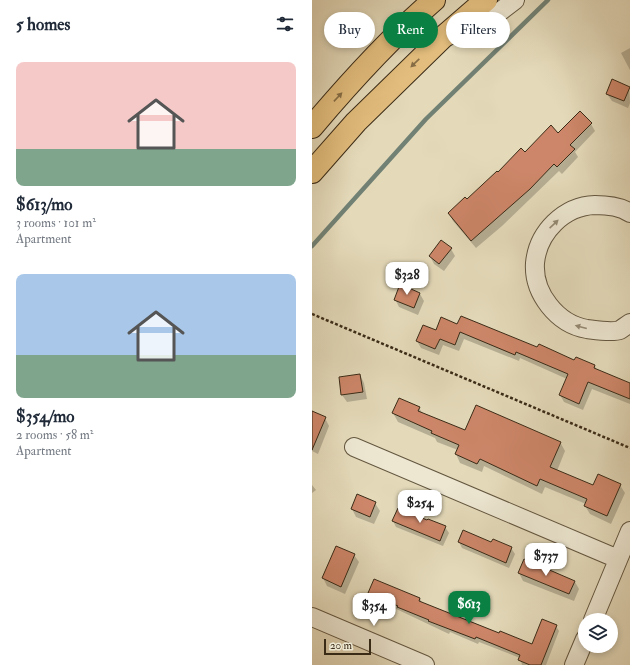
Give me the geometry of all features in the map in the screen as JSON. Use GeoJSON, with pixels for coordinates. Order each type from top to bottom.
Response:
{"type":"FeatureCollection","features":[{"type":"Feature","properties":{"kind":"main road"},"geometry":{"type":"LineString","coordinates":[[312,127],[368,64],[434,0]]}},
{"type":"Feature","properties":{"kind":"main road"},"geometry":{"type":"LineString","coordinates":[[312,172],[356,122],[442,38],[486,0]]}},
{"type":"Feature","properties":{"kind":"street"},"geometry":{"type":"LineString","coordinates":[[442,38],[476,30],[515,0]]}},
{"type":"Feature","properties":{"kind":"street"},"geometry":{"type":"LineString","coordinates":[[627,330],[600,330],[579,327],[561,318],[546,303],[538,284],[535,263],[540,243],[551,226],[567,212],[587,205],[608,205],[630,213]]}},
{"type":"Feature","properties":{"kind":"street"},"geometry":{"type":"LineString","coordinates":[[354,447],[618,559]]}},
{"type":"Feature","properties":{"kind":"street"},"geometry":{"type":"LineString","coordinates":[[596,613],[630,531]]}},
{"type":"Feature","properties":{"kind":"street"},"geometry":{"type":"LineString","coordinates":[[312,617],[425,665]]}},
{"type":"Feature","properties":{"kind":"street"},"geometry":{"type":"LineString","coordinates":[[574,665],[579,653]]}},
{"type":"Feature","properties":{"kind":"path"},"geometry":{"type":"LineString","coordinates":[[312,314],[630,448]]}},
{"type":"Feature","properties":{"kind":"building"},"geometry":{"type":"Polygon","coordinates":[[[612,79],[630,87],[624,101],[606,94],[612,79]]]}},
{"type":"Feature","properties":{"kind":"building"},"geometry":{"type":"Polygon","coordinates":[[[580,111],[592,123],[570,145],[575,149],[557,167],[554,164],[530,189],[471,241],[448,213],[465,197],[467,199],[497,171],[498,172],[521,148],[525,152],[551,125],[558,133],[580,111]]]}},
{"type":"Feature","properties":{"kind":"building"},"geometry":{"type":"Polygon","coordinates":[[[441,240],[452,248],[439,264],[429,256],[441,240]]]}},
{"type":"Feature","properties":{"kind":"building"},"geometry":{"type":"Polygon","coordinates":[[[400,284],[420,293],[414,308],[394,300],[400,284]]]}},
{"type":"Feature","properties":{"kind":"building"},"geometry":{"type":"Polygon","coordinates":[[[461,316],[537,347],[539,344],[574,360],[576,357],[595,365],[594,368],[630,383],[630,399],[588,382],[579,404],[559,395],[568,374],[516,352],[515,355],[460,332],[455,345],[440,339],[435,349],[416,341],[423,325],[436,330],[441,317],[457,324],[461,316]]]}},
{"type":"Feature","properties":{"kind":"building"},"geometry":{"type":"Polygon","coordinates":[[[360,374],[363,392],[341,395],[339,377],[360,374]]]}},
{"type":"Feature","properties":{"kind":"building"},"geometry":{"type":"Polygon","coordinates":[[[399,398],[420,407],[418,411],[465,430],[476,405],[561,442],[550,467],[593,485],[598,474],[621,484],[607,516],[584,506],[587,499],[540,479],[537,486],[480,459],[477,464],[455,454],[459,445],[431,433],[432,431],[392,413],[399,398]]]}},
{"type":"Feature","properties":{"kind":"building"},"geometry":{"type":"Polygon","coordinates":[[[312,411],[326,417],[312,450],[312,411]]]}},
{"type":"Feature","properties":{"kind":"building"},"geometry":{"type":"Polygon","coordinates":[[[357,494],[376,502],[370,517],[351,509],[357,494]]]}},
{"type":"Feature","properties":{"kind":"building"},"geometry":{"type":"Polygon","coordinates":[[[398,508],[446,526],[440,541],[392,521],[398,508]]]}},
{"type":"Feature","properties":{"kind":"building"},"geometry":{"type":"Polygon","coordinates":[[[463,530],[491,542],[493,539],[512,547],[506,563],[458,542],[463,530]]]}},
{"type":"Feature","properties":{"kind":"building"},"geometry":{"type":"Polygon","coordinates":[[[336,546],[355,554],[341,587],[322,578],[336,546]]]}},
{"type":"Feature","properties":{"kind":"building"},"geometry":{"type":"Polygon","coordinates":[[[524,559],[575,581],[569,594],[518,573],[524,559]]]}},
{"type":"Feature","properties":{"kind":"building"},"geometry":{"type":"Polygon","coordinates":[[[374,579],[420,598],[419,601],[499,633],[500,631],[532,644],[542,619],[557,625],[541,665],[530,665],[518,660],[520,655],[476,637],[475,639],[428,621],[429,620],[368,593],[374,579]]]}},
{"type":"Feature","properties":{"kind":"waterway"},"geometry":{"type":"LineString","coordinates":[[312,246],[426,119],[548,0]]}}]}
